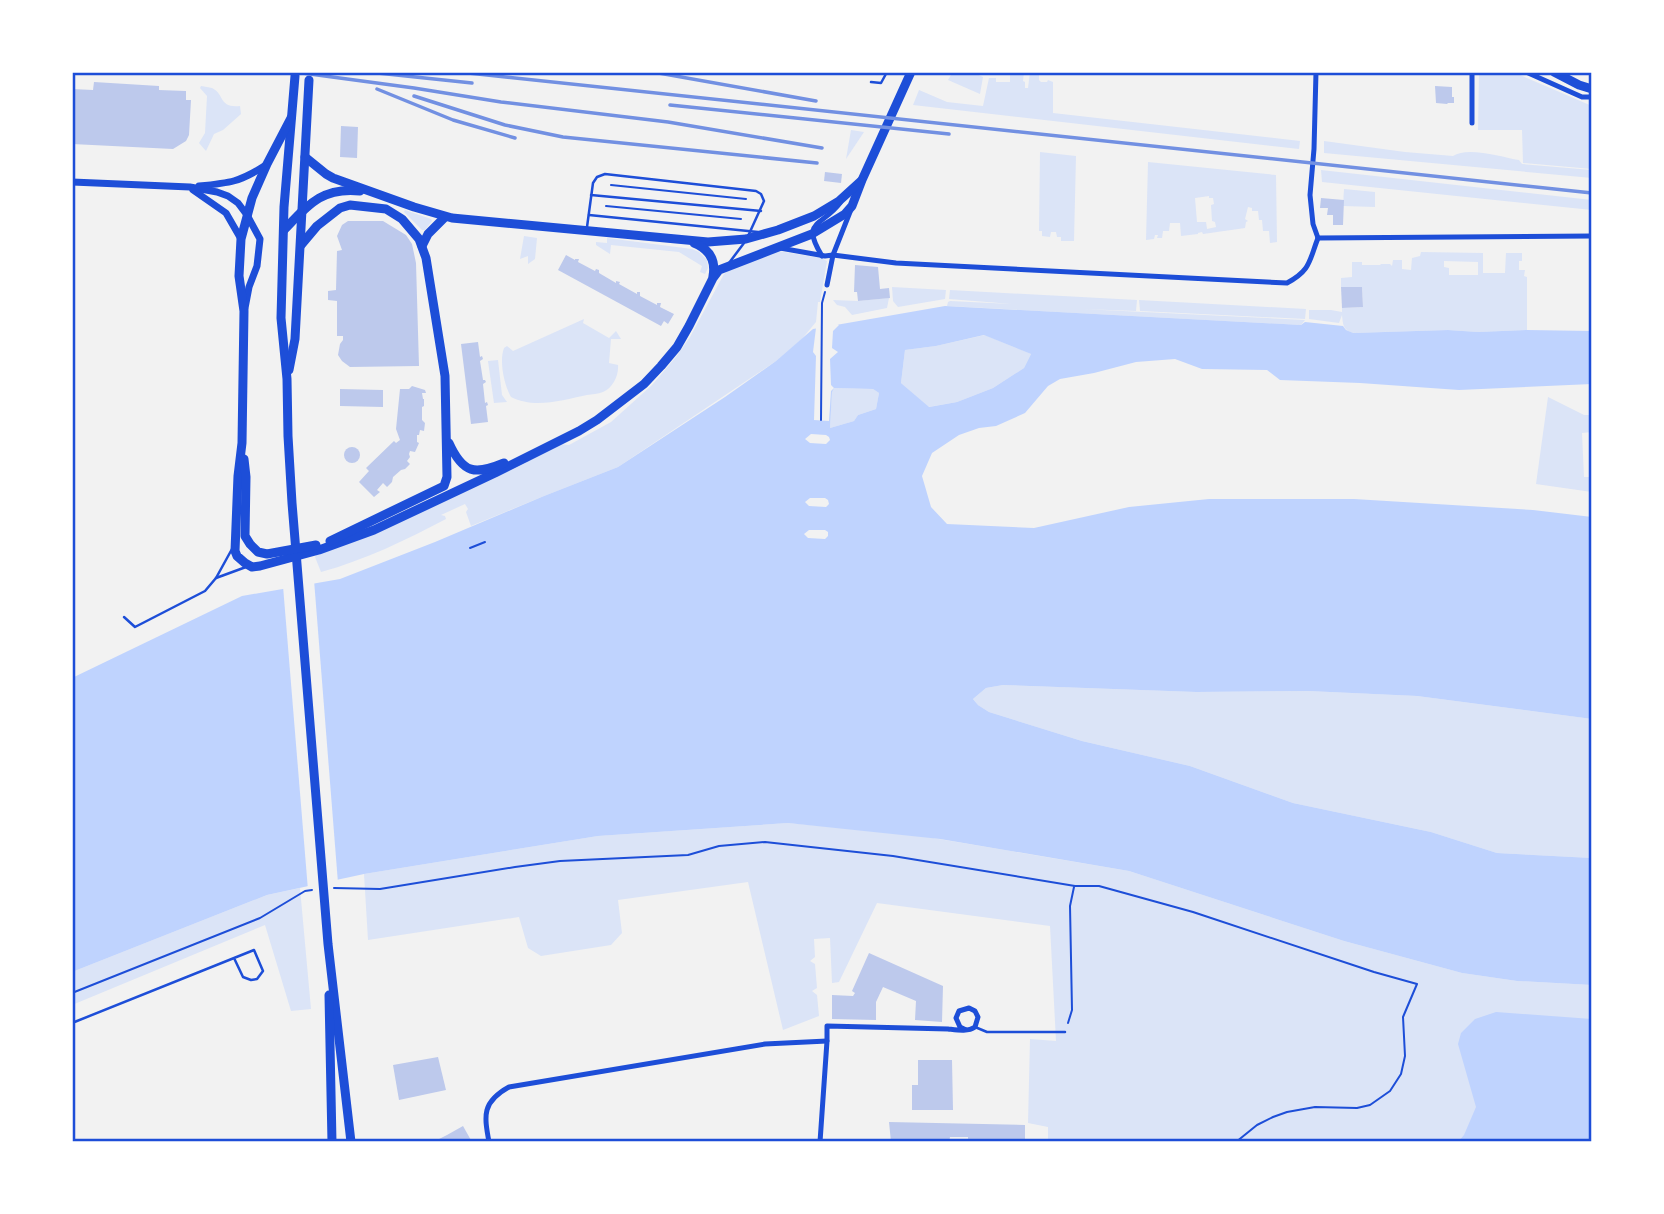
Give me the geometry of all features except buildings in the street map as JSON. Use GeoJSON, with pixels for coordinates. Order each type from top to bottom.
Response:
{"type":"FeatureCollection","features":[{"type":"Feature","properties":{"kind":"main road"},"geometry":{"type":"LineString","coordinates":[[291,118],[267,164],[247,215],[241,239],[239,275],[244,311],[242,443],[235,542],[237,556],[256,567],[358,537],[563,439],[620,404],[645,384],[677,347],[719,270],[813,234],[839,219],[852,206],[911,72]]}},
{"type":"Feature","properties":{"kind":"main road"},"geometry":{"type":"LineString","coordinates":[[1553,72],[1592,89]]}},
{"type":"Feature","properties":{"kind":"main road"},"geometry":{"type":"LineString","coordinates":[[295,76],[284,207],[281,317],[287,379],[293,523],[328,944],[332,1142]]}},
{"type":"Feature","properties":{"kind":"main road"},"geometry":{"type":"LineString","coordinates":[[287,379],[295,339],[309,80]]}},
{"type":"Feature","properties":{"kind":"main road"},"geometry":{"type":"LineString","coordinates":[[305,156],[333,178],[445,217],[690,241],[722,241],[769,232],[814,216],[845,196],[862,180]]}},
{"type":"Feature","properties":{"kind":"main road"},"geometry":{"type":"LineString","coordinates":[[284,230],[315,200],[332,192],[376,192]]}},
{"type":"Feature","properties":{"kind":"main road"},"geometry":{"type":"LineString","coordinates":[[242,443],[246,477],[246,536],[253,548],[267,554],[332,541],[444,486],[447,477],[447,389],[438,325],[422,246],[415,233],[402,219],[386,209],[350,205],[340,208],[317,226],[301,245]]}},
{"type":"Feature","properties":{"kind":"main road"},"geometry":{"type":"LineString","coordinates":[[422,246],[431,230],[445,217]]}},
{"type":"Feature","properties":{"kind":"main road"},"geometry":{"type":"LineString","coordinates":[[690,241],[703,247],[710,255],[714,267],[713,278]]}},
{"type":"Feature","properties":{"kind":"main road"},"geometry":{"type":"LineString","coordinates":[[447,438],[458,460],[466,467],[480,470],[563,439]]}},
{"type":"Feature","properties":{"kind":"main road"},"geometry":{"type":"LineString","coordinates":[[328,944],[351,1142]]}},
{"type":"Feature","properties":{"kind":"street"},"geometry":{"type":"LineString","coordinates":[[774,247],[822,256],[896,263],[1287,284],[1306,270],[1318,238],[1313,224],[1310,195],[1316,72]]}},
{"type":"Feature","properties":{"kind":"street"},"geometry":{"type":"LineString","coordinates":[[1472,72],[1472,124]]}},
{"type":"Feature","properties":{"kind":"street"},"geometry":{"type":"LineString","coordinates":[[1526,72],[1582,97],[1592,97]]}},
{"type":"Feature","properties":{"kind":"street"},"geometry":{"type":"LineString","coordinates":[[72,182],[190,187],[231,183],[253,174],[267,164]]}},
{"type":"Feature","properties":{"kind":"street"},"geometry":{"type":"LineString","coordinates":[[190,187],[217,192],[238,203],[260,239],[257,266],[244,311]]}},
{"type":"Feature","properties":{"kind":"street"},"geometry":{"type":"LineString","coordinates":[[190,187],[226,214],[241,239]]}},
{"type":"Feature","properties":{"kind":"street"},"geometry":{"type":"LineString","coordinates":[[822,256],[814,243],[813,234],[817,223],[832,214],[845,196]]}},
{"type":"Feature","properties":{"kind":"street"},"geometry":{"type":"LineString","coordinates":[[827,285],[833,255],[852,206]]}},
{"type":"Feature","properties":{"kind":"street"},"geometry":{"type":"LineString","coordinates":[[1318,238],[1592,236]]}},
{"type":"Feature","properties":{"kind":"street"},"geometry":{"type":"LineString","coordinates":[[820,1142],[827,1026],[966,1030],[975,1027],[978,1021],[977,1014],[972,1009],[965,1008],[959,1011],[956,1018],[958,1025],[966,1030]]}},
{"type":"Feature","properties":{"kind":"street"},"geometry":{"type":"LineString","coordinates":[[489,1142],[486,1111],[498,1093],[509,1087],[765,1044],[827,1041]]}},
{"type":"Feature","properties":{"kind":"lane"},"geometry":{"type":"LineString","coordinates":[[871,82],[881,83],[887,72]]}},
{"type":"Feature","properties":{"kind":"lane"},"geometry":{"type":"LineString","coordinates":[[587,231],[591,195],[595,180],[600,175],[752,189],[763,197],[761,211],[727,266]]}},
{"type":"Feature","properties":{"kind":"lane"},"geometry":{"type":"LineString","coordinates":[[591,195],[761,211]]}},
{"type":"Feature","properties":{"kind":"lane"},"geometry":{"type":"LineString","coordinates":[[589,215],[748,235]]}},
{"type":"Feature","properties":{"kind":"lane"},"geometry":{"type":"LineString","coordinates":[[124,617],[135,627],[205,591],[216,579],[235,542]]}},
{"type":"Feature","properties":{"kind":"lane"},"geometry":{"type":"LineString","coordinates":[[216,579],[249,565]]}},
{"type":"Feature","properties":{"kind":"lane"},"geometry":{"type":"LineString","coordinates":[[72,1023],[234,958],[254,950],[263,971],[257,979],[243,977],[234,958]]}},
{"type":"Feature","properties":{"kind":"lane"},"geometry":{"type":"LineString","coordinates":[[975,1027],[986,1032],[1065,1032]]}},
{"type":"Feature","properties":{"kind":"path"},"geometry":{"type":"LineString","coordinates":[[611,185],[746,199]]}},
{"type":"Feature","properties":{"kind":"path"},"geometry":{"type":"LineString","coordinates":[[606,205],[741,219]]}},
{"type":"Feature","properties":{"kind":"path"},"geometry":{"type":"LineString","coordinates":[[821,421],[822,303],[827,285]]}},
{"type":"Feature","properties":{"kind":"path"},"geometry":{"type":"LineString","coordinates":[[470,548],[485,542]]}},
{"type":"Feature","properties":{"kind":"path"},"geometry":{"type":"LineString","coordinates":[[329,889],[380,889],[560,861],[688,855],[719,846],[765,842],[893,856],[1074,886],[1100,886],[1417,984],[1403,1017],[1405,1056],[1401,1074],[1390,1091],[1370,1105],[1357,1108],[1315,1107],[1287,1112],[1256,1125],[1236,1142]]}},
{"type":"Feature","properties":{"kind":"path"},"geometry":{"type":"LineString","coordinates":[[1065,1032],[1072,1010],[1070,906],[1074,886]]}},
{"type":"Feature","properties":{"kind":"path"},"geometry":{"type":"LineString","coordinates":[[72,992],[260,918],[305,891],[317,890]]}},
{"type":"Feature","properties":{"kind":"shaded area"},"geometry":{"type":"Polygon","coordinates":[[[944,72],[972,72],[983,77],[980,94],[948,80],[951,75],[944,72]]]}},
{"type":"Feature","properties":{"kind":"shaded area"},"geometry":{"type":"Polygon","coordinates":[[[1010,72],[1024,72],[1025,88],[1028,88],[1030,72],[1039,72],[1041,82],[1053,82],[1053,113],[1300,141],[1299,149],[913,105],[919,90],[947,102],[983,106],[989,78],[996,78],[996,82],[1010,82],[1010,72]]]}},
{"type":"Feature","properties":{"kind":"shaded area"},"geometry":{"type":"Polygon","coordinates":[[[1479,72],[1513,72],[1592,106],[1592,169],[1523,163],[1522,130],[1478,130],[1479,72]]]}},
{"type":"Feature","properties":{"kind":"shaded area"},"geometry":{"type":"Polygon","coordinates":[[[201,86],[212,88],[228,105],[240,106],[241,114],[223,130],[214,134],[206,151],[199,143],[205,133],[207,96],[201,86]]]}},
{"type":"Feature","properties":{"kind":"shaded area"},"geometry":{"type":"Polygon","coordinates":[[[851,130],[864,132],[846,159],[851,130]]]}},
{"type":"Feature","properties":{"kind":"shaded area"},"geometry":{"type":"Polygon","coordinates":[[[1324,141],[1453,156],[1467,152],[1485,153],[1519,160],[1522,164],[1592,170],[1592,178],[1324,153],[1324,141]]]}},
{"type":"Feature","properties":{"kind":"shaded area"},"geometry":{"type":"Polygon","coordinates":[[[1040,152],[1076,156],[1074,241],[1061,241],[1056,232],[1051,232],[1050,237],[1042,236],[1042,231],[1039,231],[1040,152]]]}},
{"type":"Feature","properties":{"kind":"shaded area"},"geometry":{"type":"Polygon","coordinates":[[[1148,162],[1276,175],[1277,242],[1270,243],[1269,231],[1263,231],[1258,211],[1252,211],[1252,208],[1248,207],[1245,228],[1181,236],[1180,223],[1170,223],[1169,231],[1163,231],[1162,238],[1155,235],[1154,239],[1146,240],[1148,162]],[[1195,198],[1197,222],[1206,222],[1207,229],[1216,227],[1212,221],[1213,198],[1195,198]]]}},
{"type":"Feature","properties":{"kind":"shaded area"},"geometry":{"type":"Polygon","coordinates":[[[1321,170],[1592,200],[1592,210],[1322,182],[1321,170]]]}},
{"type":"Feature","properties":{"kind":"shaded area"},"geometry":{"type":"Polygon","coordinates":[[[1344,189],[1375,192],[1375,207],[1343,206],[1344,189]]]}},
{"type":"Feature","properties":{"kind":"shaded area"},"geometry":{"type":"Polygon","coordinates":[[[405,210],[431,219],[432,221],[422,230],[405,210]]]}},
{"type":"Feature","properties":{"kind":"shaded area"},"geometry":{"type":"Polygon","coordinates":[[[524,236],[537,238],[535,259],[528,264],[528,256],[520,259],[524,236]]]}},
{"type":"Feature","properties":{"kind":"shaded area"},"geometry":{"type":"Polygon","coordinates":[[[607,238],[692,249],[707,260],[708,268],[705,274],[700,272],[702,266],[679,252],[611,245],[610,254],[596,245],[596,242],[607,243],[607,238]]]}},
{"type":"Feature","properties":{"kind":"shaded area"},"geometry":{"type":"Polygon","coordinates":[[[778,251],[827,261],[816,322],[801,340],[776,361],[618,467],[471,526],[465,504],[441,515],[446,519],[400,542],[321,572],[315,557],[317,554],[559,444],[569,445],[611,422],[652,385],[676,357],[690,337],[724,274],[735,265],[778,251]]]}},
{"type":"Feature","properties":{"kind":"shaded area"},"geometry":{"type":"Polygon","coordinates":[[[1421,252],[1483,253],[1483,273],[1505,273],[1506,253],[1522,253],[1519,270],[1525,270],[1524,276],[1527,277],[1527,330],[1352,333],[1344,326],[1342,315],[1339,323],[1309,319],[1309,310],[1342,312],[1342,308],[1363,307],[1362,287],[1341,287],[1341,278],[1352,277],[1352,262],[1392,266],[1393,260],[1402,260],[1402,269],[1411,270],[1412,258],[1420,256],[1421,252]],[[1444,261],[1444,267],[1449,268],[1449,275],[1478,275],[1478,262],[1444,261]]]}},
{"type":"Feature","properties":{"kind":"shaded area"},"geometry":{"type":"Polygon","coordinates":[[[892,287],[946,290],[945,299],[898,307],[893,301],[892,287]]]}},
{"type":"Feature","properties":{"kind":"shaded area"},"geometry":{"type":"Polygon","coordinates":[[[950,290],[1137,300],[1136,311],[1082,309],[1305,320],[1301,325],[947,306],[950,301],[1012,304],[949,299],[950,290]]]}},
{"type":"Feature","properties":{"kind":"shaded area"},"geometry":{"type":"Polygon","coordinates":[[[889,298],[887,308],[852,315],[833,300],[858,301],[889,298]]]}},
{"type":"Feature","properties":{"kind":"shaded area"},"geometry":{"type":"Polygon","coordinates":[[[1139,300],[1306,309],[1305,319],[1140,311],[1139,300]]]}},
{"type":"Feature","properties":{"kind":"shaded area"},"geometry":{"type":"Polygon","coordinates":[[[584,319],[583,323],[609,338],[616,331],[621,339],[611,339],[609,363],[618,365],[618,369],[610,388],[599,393],[539,403],[511,397],[503,373],[504,348],[507,346],[513,351],[584,319]]]}},
{"type":"Feature","properties":{"kind":"shaded area"},"geometry":{"type":"Polygon","coordinates":[[[985,335],[1031,354],[1024,368],[993,388],[957,402],[928,407],[901,383],[905,350],[985,335]]]}},
{"type":"Feature","properties":{"kind":"shaded area"},"geometry":{"type":"Polygon","coordinates":[[[498,360],[502,395],[507,402],[494,403],[488,361],[498,360]]]}},
{"type":"Feature","properties":{"kind":"shaded area"},"geometry":{"type":"Polygon","coordinates":[[[834,388],[873,389],[879,393],[876,409],[858,415],[854,421],[830,428],[834,388]]]}},
{"type":"Feature","properties":{"kind":"shaded area"},"geometry":{"type":"Polygon","coordinates":[[[1548,397],[1584,415],[1592,415],[1592,432],[1582,433],[1584,477],[1592,477],[1592,492],[1536,484],[1548,397]]]}},
{"type":"Feature","properties":{"kind":"shaded area"},"geometry":{"type":"Polygon","coordinates":[[[1003,685],[1196,692],[1308,691],[1417,696],[1592,719],[1592,858],[1497,853],[1431,832],[1293,803],[1190,766],[1082,741],[989,712],[973,699],[986,688],[1003,685]]]}},
{"type":"Feature","properties":{"kind":"shaded area"},"geometry":{"type":"Polygon","coordinates":[[[788,823],[903,833],[1129,871],[1344,941],[1462,973],[1517,981],[1592,985],[1592,1142],[1048,1142],[1048,1127],[1028,1123],[1030,1039],[1056,1041],[1050,926],[877,903],[839,982],[832,983],[830,938],[814,939],[815,957],[810,961],[815,964],[817,988],[812,991],[817,995],[819,1016],[783,1030],[748,882],[618,900],[622,933],[611,945],[541,956],[528,948],[519,917],[368,940],[364,874],[598,836],[788,823]]]}},
{"type":"Feature","properties":{"kind":"shaded area"},"geometry":{"type":"Polygon","coordinates":[[[300,888],[311,1009],[291,1011],[265,925],[72,1005],[72,972],[267,895],[300,888]]]}},
{"type":"Feature","properties":{"kind":"water"},"geometry":{"type":"Polygon","coordinates":[[[945,306],[1301,325],[1305,322],[1343,326],[1353,333],[1448,330],[1592,331],[1592,384],[1459,390],[1280,380],[1267,370],[1202,369],[1175,359],[1136,362],[1060,379],[1048,386],[1025,413],[996,426],[959,435],[932,453],[922,476],[931,507],[947,524],[1034,528],[1129,507],[1209,499],[1354,499],[1533,510],[1592,517],[1592,719],[1417,696],[1308,691],[1196,692],[1003,685],[986,688],[973,699],[989,712],[1082,741],[1190,766],[1293,803],[1431,832],[1497,853],[1592,858],[1592,985],[1517,981],[1462,973],[1344,941],[1129,871],[940,839],[788,823],[598,836],[364,874],[267,895],[72,972],[72,678],[242,596],[340,579],[618,467],[776,361],[813,329],[945,306]],[[984,335],[905,350],[901,383],[929,407],[957,402],[993,388],[1024,368],[1031,354],[984,335]],[[834,388],[830,428],[854,421],[858,415],[876,409],[879,393],[873,389],[834,388]],[[811,434],[805,439],[810,443],[826,444],[830,440],[826,435],[811,434]],[[810,498],[805,502],[809,506],[826,507],[829,504],[825,498],[810,498]],[[809,530],[804,534],[808,538],[825,539],[828,532],[809,530]]]}},
{"type":"Feature","properties":{"kind":"water"},"geometry":{"type":"Polygon","coordinates":[[[1496,1012],[1592,1019],[1592,1142],[1458,1142],[1464,1135],[1476,1107],[1458,1044],[1461,1033],[1475,1019],[1496,1012]]]}},
{"type":"Feature","properties":{"kind":"pier"},"geometry":{"type":"Polygon","coordinates":[[[833,321],[839,325],[833,331],[832,348],[838,352],[830,359],[831,385],[834,388],[831,391],[829,421],[814,420],[815,325],[833,321]]]}},
{"type":"Feature","properties":{"kind":"pier"},"geometry":{"type":"Polygon","coordinates":[[[314,580],[338,883],[308,890],[283,586],[314,580]]]}},
{"type":"Feature","properties":{"kind":"railway"},"geometry":{"type":"LineString","coordinates":[[295,72],[501,102],[668,122],[822,148]]}},
{"type":"Feature","properties":{"kind":"railway"},"geometry":{"type":"LineString","coordinates":[[368,72],[472,83]]}},
{"type":"Feature","properties":{"kind":"railway"},"geometry":{"type":"LineString","coordinates":[[459,72],[1592,193]]}},
{"type":"Feature","properties":{"kind":"railway"},"geometry":{"type":"LineString","coordinates":[[653,72],[816,101]]}},
{"type":"Feature","properties":{"kind":"railway"},"geometry":{"type":"LineString","coordinates":[[377,89],[453,120],[515,138]]}},
{"type":"Feature","properties":{"kind":"railway"},"geometry":{"type":"LineString","coordinates":[[414,96],[505,125],[563,137],[817,163]]}},
{"type":"Feature","properties":{"kind":"railway"},"geometry":{"type":"LineString","coordinates":[[670,105],[949,134]]}}]}
